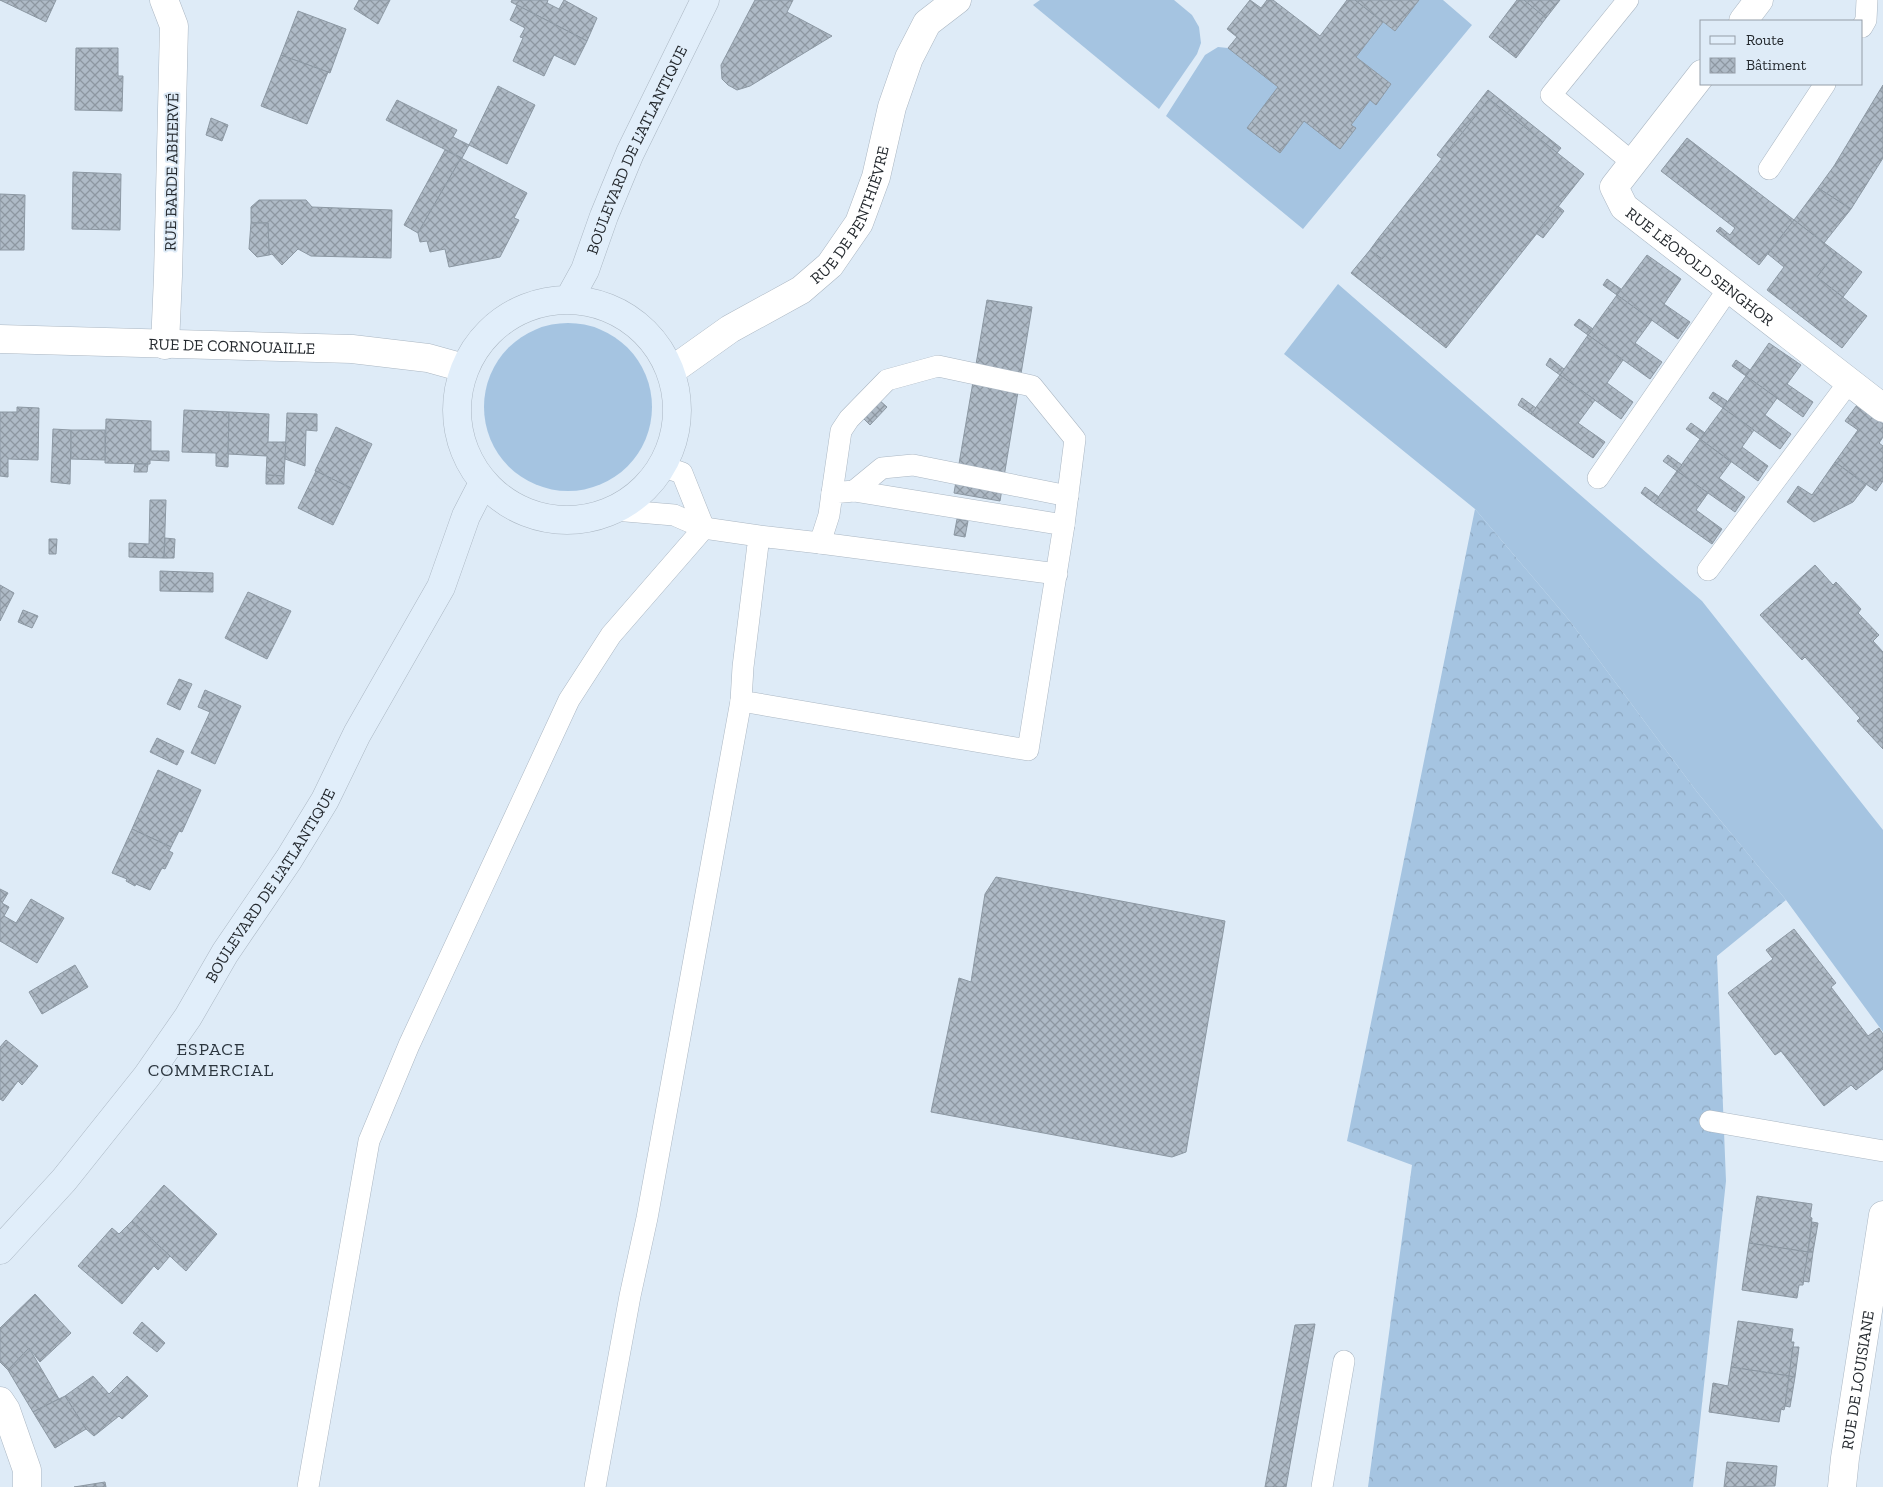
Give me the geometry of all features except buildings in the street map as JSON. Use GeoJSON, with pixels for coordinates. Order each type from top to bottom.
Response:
{"type":"FeatureCollection","features":[{"type":"Feature","properties":{"kind":"main road","name":"BOULEVARD DE L'ATLANTIQUE"},"geometry":{"type":"LineString","coordinates":[[569,299],[585,270],[604,216],[630,153],[705,0]]}},
{"type":"Feature","properties":{"kind":"main road"},"geometry":{"type":"LineString","coordinates":[[569,299],[602,304],[631,320],[655,342],[671,371],[678,404],[674,436],[662,466],[649,484],[633,499],[614,510],[584,519],[568,521],[544,519],[522,512],[501,500],[483,483],[469,462],[460,439],[456,413],[464,368],[480,342],[498,324],[519,310],[543,302],[569,299]]}},
{"type":"Feature","properties":{"kind":"main road","name":"BOULEVARD DE L'ATLANTIQUE"},"geometry":{"type":"LineString","coordinates":[[0,1250],[64,1180],[146,1076],[188,1017],[225,953],[288,859],[325,800],[357,734],[441,587],[466,516],[483,483]]}},
{"type":"Feature","properties":{"kind":"street","name":"RUE BARDE ABHERVÉ"},"geometry":{"type":"LineString","coordinates":[[164,0],[174,26],[165,345]]}},
{"type":"Feature","properties":{"kind":"street","name":"RUE DE PENTHIÈVRE"},"geometry":{"type":"LineString","coordinates":[[671,371],[730,329],[801,290],[830,265],[859,223],[876,177],[892,107],[908,58],[927,24],[957,0]]}},
{"type":"Feature","properties":{"kind":"street"},"geometry":{"type":"LineString","coordinates":[[1744,20],[1759,0]]}},
{"type":"Feature","properties":{"kind":"street","name":"RUE LÉOPOLD SENGHOR"},"geometry":{"type":"LineString","coordinates":[[1700,77],[1614,187],[1624,206],[1883,408]]}},
{"type":"Feature","properties":{"kind":"street","name":"RUE DE CORNOUAILLE"},"geometry":{"type":"LineString","coordinates":[[0,339],[352,349],[428,358],[464,368]]}},
{"type":"Feature","properties":{"kind":"street","name":"RUE DE LOUISIANE"},"geometry":{"type":"LineString","coordinates":[[1842,1487],[1844,1458],[1883,1215]]}},
{"type":"Feature","properties":{"kind":"street"},"geometry":{"type":"LineString","coordinates":[[0,1402],[6,1410],[28,1470],[28,1487]]}},
{"type":"Feature","properties":{"kind":"lane"},"geometry":{"type":"LineString","coordinates":[[1628,0],[1551,95],[1633,163]]}},
{"type":"Feature","properties":{"kind":"lane"},"geometry":{"type":"LineString","coordinates":[[1863,25],[1866,20],[1867,0]]}},
{"type":"Feature","properties":{"kind":"lane"},"geometry":{"type":"LineString","coordinates":[[1769,169],[1823,85]]}},
{"type":"Feature","properties":{"kind":"lane"},"geometry":{"type":"LineString","coordinates":[[1598,478],[1729,288]]}},
{"type":"Feature","properties":{"kind":"lane"},"geometry":{"type":"LineString","coordinates":[[741,701],[1028,750],[1042,650],[1057,574],[1075,439],[1032,386],[938,366],[887,380],[849,419],[841,430],[829,515],[820,543]]}},
{"type":"Feature","properties":{"kind":"lane"},"geometry":{"type":"LineString","coordinates":[[1708,570],[1849,382]]}},
{"type":"Feature","properties":{"kind":"lane"},"geometry":{"type":"LineString","coordinates":[[854,491],[882,468],[913,465],[1068,496]]}},
{"type":"Feature","properties":{"kind":"lane"},"geometry":{"type":"LineString","coordinates":[[662,466],[682,473],[704,528]]}},
{"type":"Feature","properties":{"kind":"lane"},"geometry":{"type":"LineString","coordinates":[[832,493],[854,491],[1064,525]]}},
{"type":"Feature","properties":{"kind":"lane"},"geometry":{"type":"LineString","coordinates":[[614,510],[674,515],[704,528],[759,536],[1057,574]]}},
{"type":"Feature","properties":{"kind":"lane"},"geometry":{"type":"LineString","coordinates":[[308,1487],[369,1141],[408,1045],[569,700],[611,635],[704,528]]}},
{"type":"Feature","properties":{"kind":"lane"},"geometry":{"type":"LineString","coordinates":[[595,1487],[647,1218],[741,701],[743,667],[759,536]]}},
{"type":"Feature","properties":{"kind":"lane"},"geometry":{"type":"LineString","coordinates":[[1710,1121],[1883,1151]]}},
{"type":"Feature","properties":{"kind":"lane"},"geometry":{"type":"LineString","coordinates":[[1322,1487],[1344,1361]]}},
{"type":"Feature","properties":{"kind":"green space"},"geometry":{"type":"Polygon","coordinates":[[[1040,0],[1174,0],[1192,15],[1199,27],[1201,43],[1197,54],[1159,109],[1033,5],[1040,0]]]}},
{"type":"Feature","properties":{"kind":"green space"},"geometry":{"type":"Polygon","coordinates":[[[1419,0],[1443,0],[1472,25],[1303,229],[1166,116],[1205,55],[1218,47],[1228,48],[1278,87],[1280,153],[1304,121],[1351,125],[1370,100],[1376,104],[1391,84],[1356,57],[1383,22],[1395,31],[1419,0]]]}},
{"type":"Feature","properties":{"kind":"green space"},"geometry":{"type":"Polygon","coordinates":[[[1338,284],[1702,601],[1883,830],[1883,1032],[1786,900],[1697,792],[1569,620],[1475,509],[1284,354],[1338,284]]]}},
{"type":"Feature","properties":{"kind":"green space"},"geometry":{"type":"Polygon","coordinates":[[[576,323],[592,326],[608,333],[633,354],[642,367],[649,383],[652,407],[651,423],[646,439],[638,454],[621,472],[608,481],[592,488],[560,491],[544,488],[521,477],[498,454],[487,431],[484,399],[487,383],[498,360],[521,337],[544,326],[576,323]]]}},
{"type":"Feature","properties":{"kind":"green space"},"geometry":{"type":"Polygon","coordinates":[[[1475,509],[1569,620],[1697,792],[1786,900],[1717,956],[1726,1181],[1693,1487],[1368,1487],[1412,1165],[1347,1141],[1475,509]]]}},
{"type":"Feature","properties":{"kind":"district","name":"ESPACE COMMERCIAL"},"geometry":{"type":"Point","coordinates":[211,1059]}}]}
